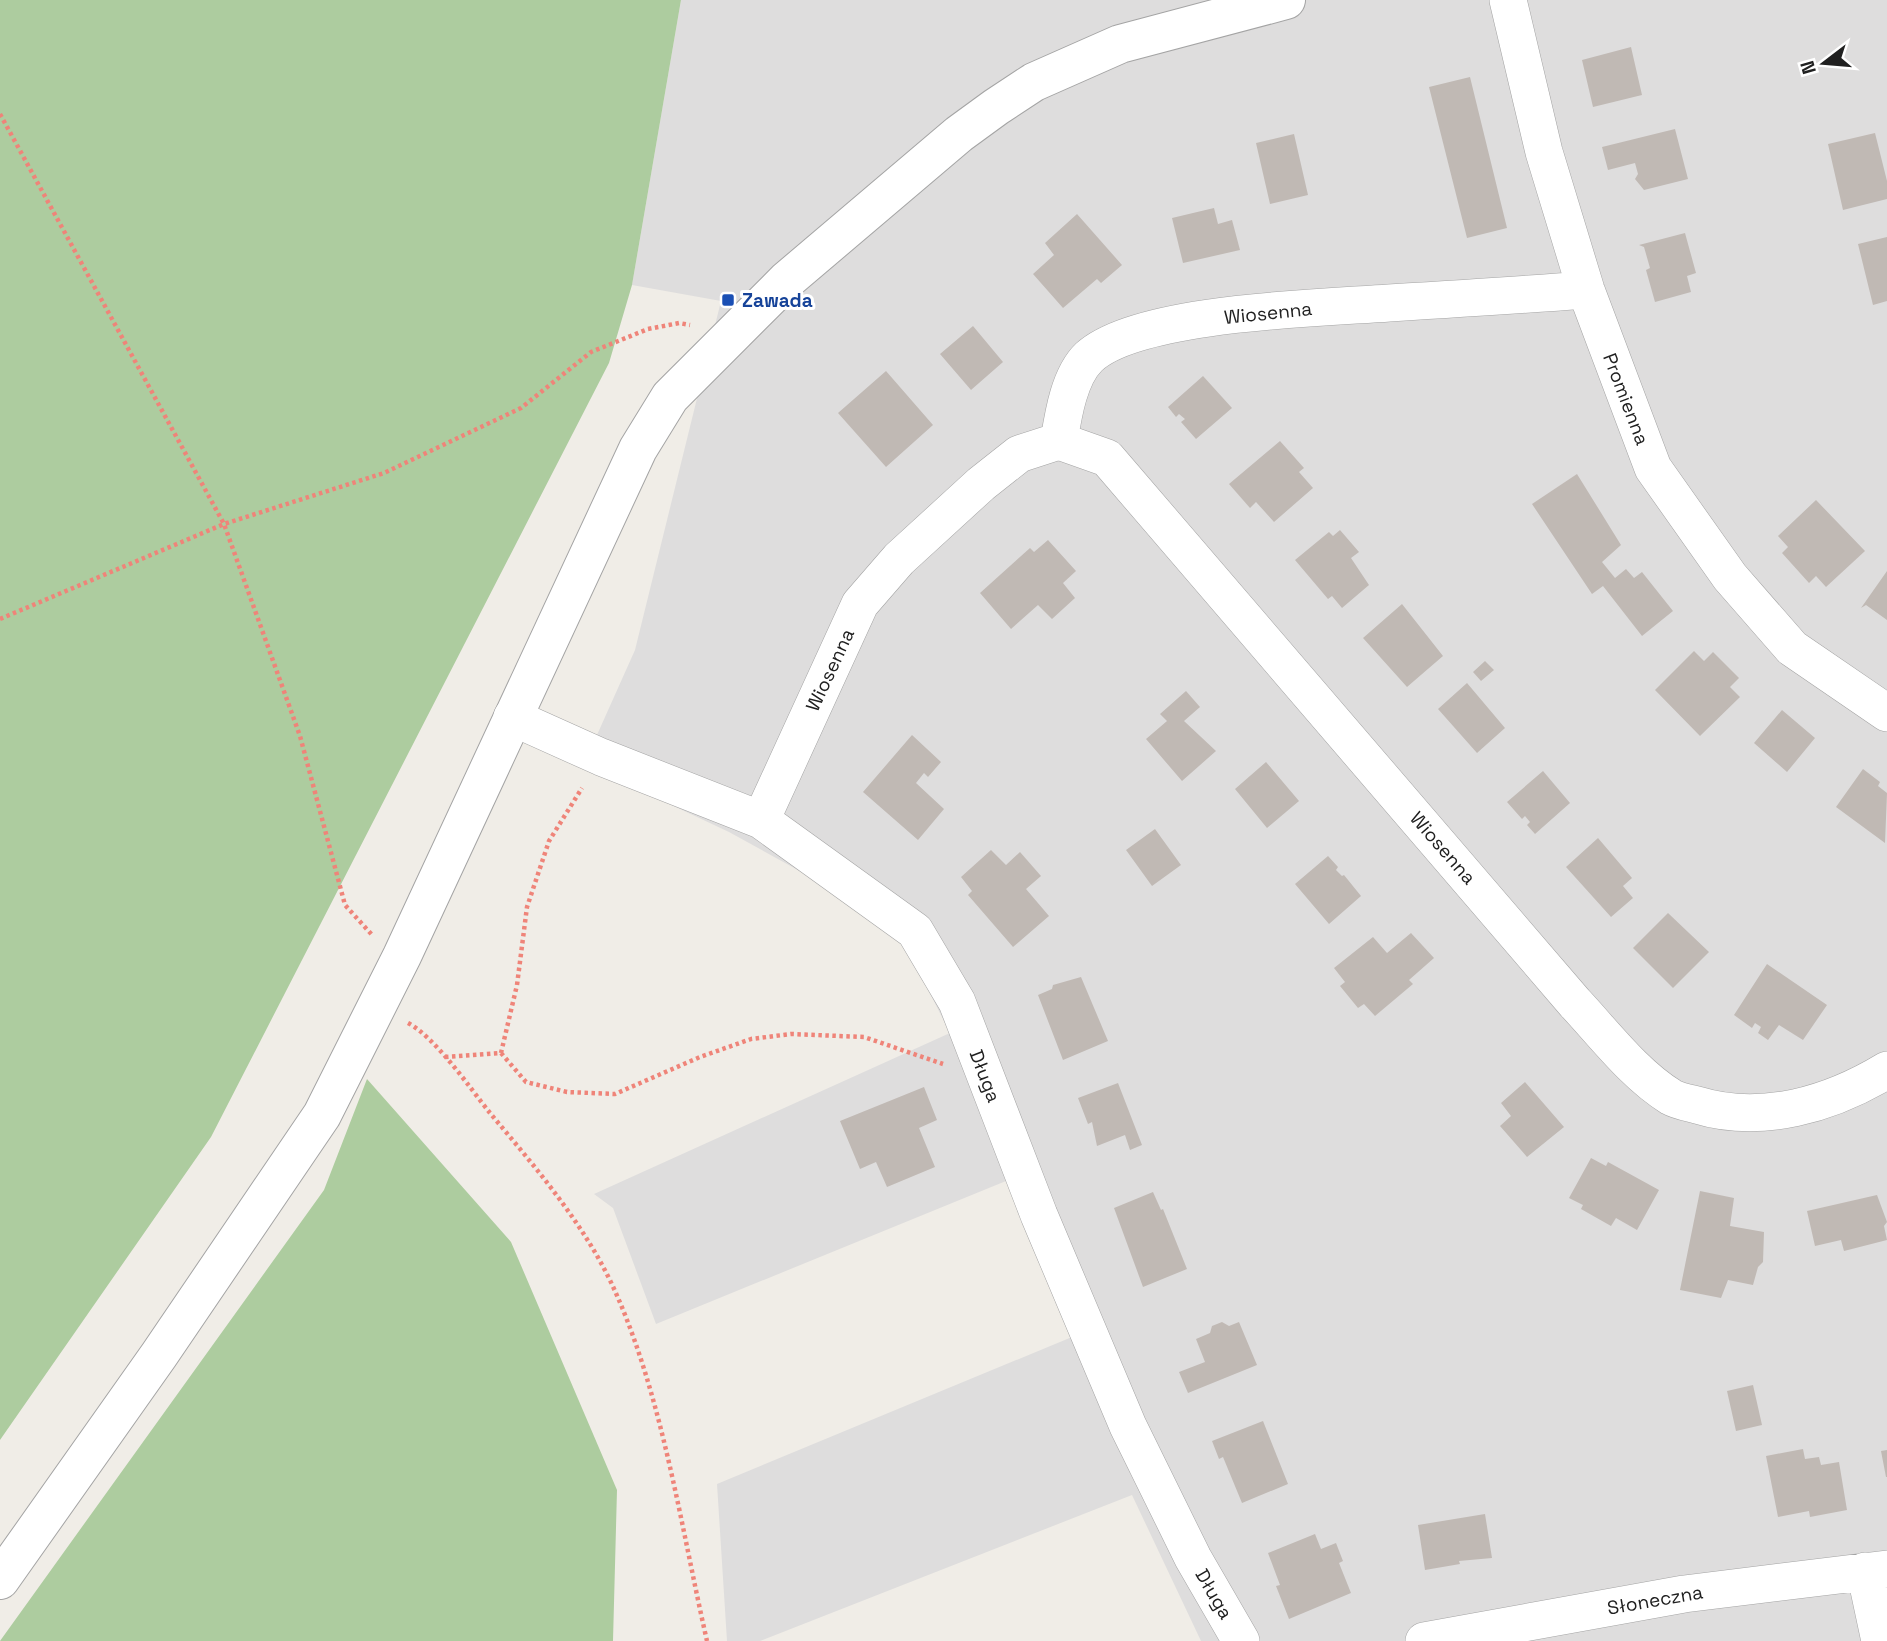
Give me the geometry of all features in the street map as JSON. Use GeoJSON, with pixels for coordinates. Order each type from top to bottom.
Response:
{"type":"FeatureCollection","features":[{"type":"Feature","properties":{"kind":"street"},"geometry":{"type":"LineString","coordinates":[[0,1580],[159,1355],[322,1115],[402,956],[643,441],[670,397],[732,332],[787,280],[959,134],[1034,82],[1120,44],[1286,0]]}},
{"type":"Feature","properties":{"kind":"street","name":"Promienna"},"geometry":{"type":"LineString","coordinates":[[1508,0],[1544,152],[1586,290],[1653,468],[1730,577],[1792,648],[1887,713]]}},
{"type":"Feature","properties":{"kind":"street","name":"Wiosenna"},"geometry":{"type":"LineString","coordinates":[[1059,441],[1065,402],[1087,358],[1133,333],[1246,312],[1586,290]]}},
{"type":"Feature","properties":{"kind":"street","name":"Wiosenna"},"geometry":{"type":"LineString","coordinates":[[761,820],[860,604],[899,559],[981,484],[1019,454],[1059,441],[1107,458],[1575,1003],[1626,1057],[1672,1098],[1712,1110],[1758,1113],[1798,1107],[1833,1097],[1887,1070]]}},
{"type":"Feature","properties":{"kind":"street","name":"Długa"},"geometry":{"type":"LineString","coordinates":[[512,718],[601,757],[761,820],[915,931],[957,1002],[1044,1227],[1128,1426],[1193,1558],[1241,1641]]}},
{"type":"Feature","properties":{"kind":"street"},"geometry":{"type":"LineString","coordinates":[[1876,1570],[1880,1641]]}},
{"type":"Feature","properties":{"kind":"street","name":"Słoneczna"},"geometry":{"type":"LineString","coordinates":[[1424,1641],[1573,1628],[1684,1594],[1876,1570]]}},
{"type":"Feature","properties":{"kind":"path"},"geometry":{"type":"LineString","coordinates":[[0,114],[224,524],[300,736],[345,905],[371,935],[402,956]]}},
{"type":"Feature","properties":{"kind":"path"},"geometry":{"type":"LineString","coordinates":[[0,619],[224,524],[384,473],[522,408],[591,352],[648,329],[679,323],[732,332]]}},
{"type":"Feature","properties":{"kind":"path"},"geometry":{"type":"LineString","coordinates":[[501,1054],[517,985],[527,906],[549,841],[601,757]]}},
{"type":"Feature","properties":{"kind":"path"},"geometry":{"type":"LineString","coordinates":[[376,1007],[412,1024],[444,1057],[584,1233],[615,1291],[638,1353],[663,1444],[707,1641]]}},
{"type":"Feature","properties":{"kind":"path"},"geometry":{"type":"LineString","coordinates":[[501,1054],[526,1082],[568,1092],[615,1094],[726,1048],[751,1040],[791,1034],[864,1037],[985,1076]]}},
{"type":"Feature","properties":{"kind":"path"},"geometry":{"type":"LineString","coordinates":[[444,1057],[501,1054]]}},
{"type":"Feature","properties":{"kind":"shaded area"},"geometry":{"type":"Polygon","coordinates":[[[681,0],[1887,0],[1887,1641],[1201,1641],[1132,1495],[760,1641],[727,1641],[717,1484],[1072,1337],[1006,1181],[656,1324],[613,1208],[594,1194],[950,1033],[900,934],[834,890],[729,832],[584,764],[635,650],[721,301],[632,285],[681,0]]]}},
{"type":"Feature","properties":{"kind":"green space"},"geometry":{"type":"Polygon","coordinates":[[[0,0],[681,0],[632,285],[609,363],[211,1137],[0,1440],[0,0]]]}},
{"type":"Feature","properties":{"kind":"green space"},"geometry":{"type":"Polygon","coordinates":[[[367,1079],[511,1242],[617,1490],[613,1641],[0,1641],[324,1190],[367,1079]]]}},
{"type":"Feature","properties":{"kind":"building"},"geometry":{"type":"Polygon","coordinates":[[[1631,47],[1642,95],[1593,107],[1582,60],[1631,47]]]}},
{"type":"Feature","properties":{"kind":"building"},"geometry":{"type":"Polygon","coordinates":[[[1470,77],[1507,228],[1467,238],[1429,87],[1470,77]]]}},
{"type":"Feature","properties":{"kind":"building"},"geometry":{"type":"Polygon","coordinates":[[[1675,129],[1688,179],[1644,190],[1635,179],[1638,174],[1635,163],[1608,170],[1602,147],[1675,129]]]}},
{"type":"Feature","properties":{"kind":"building"},"geometry":{"type":"Polygon","coordinates":[[[1875,133],[1887,181],[1887,199],[1843,210],[1828,144],[1875,133]]]}},
{"type":"Feature","properties":{"kind":"building"},"geometry":{"type":"Polygon","coordinates":[[[1294,134],[1308,195],[1270,204],[1256,143],[1294,134]]]}},
{"type":"Feature","properties":{"kind":"building"},"geometry":{"type":"Polygon","coordinates":[[[1214,208],[1218,224],[1232,220],[1240,250],[1183,263],[1172,218],[1214,208]]]}},
{"type":"Feature","properties":{"kind":"building"},"geometry":{"type":"Polygon","coordinates":[[[1077,214],[1122,265],[1101,283],[1097,279],[1063,308],[1033,274],[1054,255],[1045,243],[1077,214]]]}},
{"type":"Feature","properties":{"kind":"building"},"geometry":{"type":"Polygon","coordinates":[[[1685,233],[1696,273],[1687,276],[1691,292],[1655,302],[1646,270],[1650,268],[1644,247],[1639,245],[1685,233]]]}},
{"type":"Feature","properties":{"kind":"building"},"geometry":{"type":"Polygon","coordinates":[[[1887,237],[1887,301],[1873,305],[1858,244],[1887,237]]]}},
{"type":"Feature","properties":{"kind":"building"},"geometry":{"type":"Polygon","coordinates":[[[973,326],[1003,362],[971,390],[940,354],[973,326]]]}},
{"type":"Feature","properties":{"kind":"building"},"geometry":{"type":"Polygon","coordinates":[[[886,371],[933,425],[886,467],[838,413],[886,371]]]}},
{"type":"Feature","properties":{"kind":"building"},"geometry":{"type":"Polygon","coordinates":[[[1203,376],[1232,408],[1196,439],[1181,422],[1185,419],[1179,414],[1176,417],[1168,407],[1203,376]]]}},
{"type":"Feature","properties":{"kind":"building"},"geometry":{"type":"Polygon","coordinates":[[[1280,441],[1304,468],[1299,472],[1313,488],[1274,522],[1256,502],[1250,508],[1229,484],[1280,441]]]}},
{"type":"Feature","properties":{"kind":"building"},"geometry":{"type":"Polygon","coordinates":[[[1577,474],[1621,545],[1602,562],[1615,578],[1626,569],[1634,578],[1642,572],[1673,611],[1642,636],[1603,586],[1592,594],[1532,504],[1577,474]]]}},
{"type":"Feature","properties":{"kind":"building"},"geometry":{"type":"Polygon","coordinates":[[[1816,500],[1865,551],[1826,587],[1816,576],[1809,583],[1782,553],[1788,547],[1778,536],[1816,500]]]}},
{"type":"Feature","properties":{"kind":"building"},"geometry":{"type":"Polygon","coordinates":[[[1340,530],[1359,552],[1351,558],[1369,585],[1342,608],[1332,596],[1328,599],[1295,560],[1329,532],[1333,536],[1340,530]]]}},
{"type":"Feature","properties":{"kind":"building"},"geometry":{"type":"Polygon","coordinates":[[[1048,540],[1076,571],[1063,583],[1075,598],[1052,619],[1038,605],[1011,629],[980,593],[1030,548],[1034,552],[1048,540]]]}},
{"type":"Feature","properties":{"kind":"building"},"geometry":{"type":"Polygon","coordinates":[[[1887,571],[1887,620],[1866,605],[1861,608],[1887,571]]]}},
{"type":"Feature","properties":{"kind":"building"},"geometry":{"type":"Polygon","coordinates":[[[1402,604],[1443,656],[1407,687],[1363,638],[1402,604]]]}},
{"type":"Feature","properties":{"kind":"building"},"geometry":{"type":"Polygon","coordinates":[[[1694,651],[1704,661],[1713,652],[1739,678],[1730,687],[1740,697],[1700,736],[1655,690],[1694,651]]]}},
{"type":"Feature","properties":{"kind":"building"},"geometry":{"type":"Polygon","coordinates":[[[1485,661],[1494,670],[1481,681],[1473,672],[1485,661]]]}},
{"type":"Feature","properties":{"kind":"building"},"geometry":{"type":"Polygon","coordinates":[[[1467,683],[1505,728],[1477,753],[1438,709],[1467,683]]]}},
{"type":"Feature","properties":{"kind":"building"},"geometry":{"type":"Polygon","coordinates":[[[1186,691],[1200,707],[1184,721],[1216,751],[1182,781],[1146,739],[1167,721],[1160,714],[1186,691]]]}},
{"type":"Feature","properties":{"kind":"building"},"geometry":{"type":"Polygon","coordinates":[[[1782,710],[1815,738],[1787,772],[1754,743],[1782,710]]]}},
{"type":"Feature","properties":{"kind":"building"},"geometry":{"type":"Polygon","coordinates":[[[912,735],[941,762],[928,777],[924,773],[916,783],[944,809],[918,840],[863,792],[912,735]]]}},
{"type":"Feature","properties":{"kind":"building"},"geometry":{"type":"Polygon","coordinates":[[[1266,762],[1299,801],[1267,828],[1235,789],[1266,762]]]}},
{"type":"Feature","properties":{"kind":"building"},"geometry":{"type":"Polygon","coordinates":[[[1863,769],[1880,782],[1878,786],[1887,793],[1885,843],[1836,807],[1863,769]]]}},
{"type":"Feature","properties":{"kind":"building"},"geometry":{"type":"Polygon","coordinates":[[[1543,771],[1570,803],[1535,834],[1527,825],[1530,822],[1525,816],[1522,819],[1507,802],[1543,771]]]}},
{"type":"Feature","properties":{"kind":"building"},"geometry":{"type":"Polygon","coordinates":[[[1155,829],[1181,865],[1152,886],[1126,850],[1155,829]]]}},
{"type":"Feature","properties":{"kind":"building"},"geometry":{"type":"Polygon","coordinates":[[[1598,838],[1632,878],[1623,886],[1633,898],[1611,917],[1566,867],[1598,838]]]}},
{"type":"Feature","properties":{"kind":"building"},"geometry":{"type":"Polygon","coordinates":[[[991,850],[1006,865],[1020,852],[1041,876],[1026,889],[1049,916],[1013,947],[968,895],[972,891],[961,877],[991,850]]]}},
{"type":"Feature","properties":{"kind":"building"},"geometry":{"type":"Polygon","coordinates":[[[1328,856],[1338,867],[1336,870],[1344,875],[1361,896],[1329,924],[1295,884],[1328,856]]]}},
{"type":"Feature","properties":{"kind":"building"},"geometry":{"type":"Polygon","coordinates":[[[1668,913],[1709,952],[1673,988],[1633,948],[1668,913]]]}},
{"type":"Feature","properties":{"kind":"building"},"geometry":{"type":"Polygon","coordinates":[[[1411,933],[1434,958],[1409,980],[1413,984],[1375,1016],[1364,1004],[1358,1008],[1340,986],[1345,982],[1334,968],[1373,937],[1387,953],[1411,933]]]}},
{"type":"Feature","properties":{"kind":"building"},"geometry":{"type":"Polygon","coordinates":[[[1767,964],[1827,1005],[1803,1040],[1779,1025],[1768,1040],[1758,1033],[1761,1027],[1755,1023],[1752,1028],[1734,1015],[1767,964]]]}},
{"type":"Feature","properties":{"kind":"building"},"geometry":{"type":"Polygon","coordinates":[[[1081,977],[1108,1041],[1063,1060],[1038,995],[1052,989],[1053,985],[1081,977]]]}},
{"type":"Feature","properties":{"kind":"building"},"geometry":{"type":"Polygon","coordinates":[[[1525,1082],[1564,1127],[1527,1157],[1500,1126],[1511,1116],[1501,1103],[1525,1082]]]}},
{"type":"Feature","properties":{"kind":"building"},"geometry":{"type":"Polygon","coordinates":[[[1118,1083],[1142,1145],[1130,1150],[1125,1135],[1097,1146],[1092,1122],[1088,1124],[1078,1098],[1118,1083]]]}},
{"type":"Feature","properties":{"kind":"building"},"geometry":{"type":"Polygon","coordinates":[[[924,1087],[937,1120],[919,1128],[935,1167],[887,1187],[876,1162],[860,1169],[840,1121],[924,1087]]]}},
{"type":"Feature","properties":{"kind":"building"},"geometry":{"type":"Polygon","coordinates":[[[1591,1158],[1606,1166],[1608,1162],[1659,1190],[1637,1230],[1616,1218],[1611,1226],[1581,1209],[1583,1205],[1569,1198],[1591,1158]]]}},
{"type":"Feature","properties":{"kind":"building"},"geometry":{"type":"Polygon","coordinates":[[[1700,1191],[1734,1198],[1730,1226],[1764,1232],[1763,1262],[1758,1267],[1753,1285],[1728,1280],[1721,1298],[1680,1290],[1700,1191]]]}},
{"type":"Feature","properties":{"kind":"building"},"geometry":{"type":"Polygon","coordinates":[[[1153,1192],[1161,1210],[1163,1209],[1187,1269],[1143,1287],[1114,1208],[1153,1192]]]}},
{"type":"Feature","properties":{"kind":"building"},"geometry":{"type":"Polygon","coordinates":[[[1877,1195],[1887,1222],[1884,1226],[1887,1240],[1844,1251],[1841,1240],[1815,1246],[1807,1211],[1877,1195]]]}},
{"type":"Feature","properties":{"kind":"building"},"geometry":{"type":"Polygon","coordinates":[[[1222,1322],[1229,1326],[1239,1322],[1257,1365],[1188,1393],[1179,1372],[1205,1362],[1196,1339],[1210,1333],[1212,1326],[1222,1322]]]}},
{"type":"Feature","properties":{"kind":"building"},"geometry":{"type":"Polygon","coordinates":[[[1753,1385],[1762,1425],[1736,1431],[1727,1391],[1753,1385]]]}},
{"type":"Feature","properties":{"kind":"building"},"geometry":{"type":"Polygon","coordinates":[[[1263,1421],[1288,1484],[1242,1503],[1223,1457],[1219,1459],[1212,1441],[1263,1421]]]}},
{"type":"Feature","properties":{"kind":"building"},"geometry":{"type":"Polygon","coordinates":[[[1803,1449],[1805,1459],[1819,1457],[1821,1465],[1839,1462],[1847,1510],[1810,1517],[1809,1511],[1778,1517],[1766,1456],[1803,1449]]]}},
{"type":"Feature","properties":{"kind":"building"},"geometry":{"type":"Polygon","coordinates":[[[1887,1450],[1887,1477],[1886,1477],[1881,1451],[1887,1450]]]}},
{"type":"Feature","properties":{"kind":"building"},"geometry":{"type":"Polygon","coordinates":[[[1485,1514],[1492,1558],[1459,1561],[1460,1564],[1425,1570],[1418,1525],[1485,1514]]]}},
{"type":"Feature","properties":{"kind":"building"},"geometry":{"type":"Polygon","coordinates":[[[1315,1534],[1321,1549],[1336,1543],[1343,1561],[1339,1563],[1351,1593],[1289,1619],[1276,1586],[1280,1585],[1268,1553],[1315,1534]]]}},
{"type":"Feature","properties":{"kind":"place","name":"Zawada"},"geometry":{"type":"Point","coordinates":[728,300]}}]}
